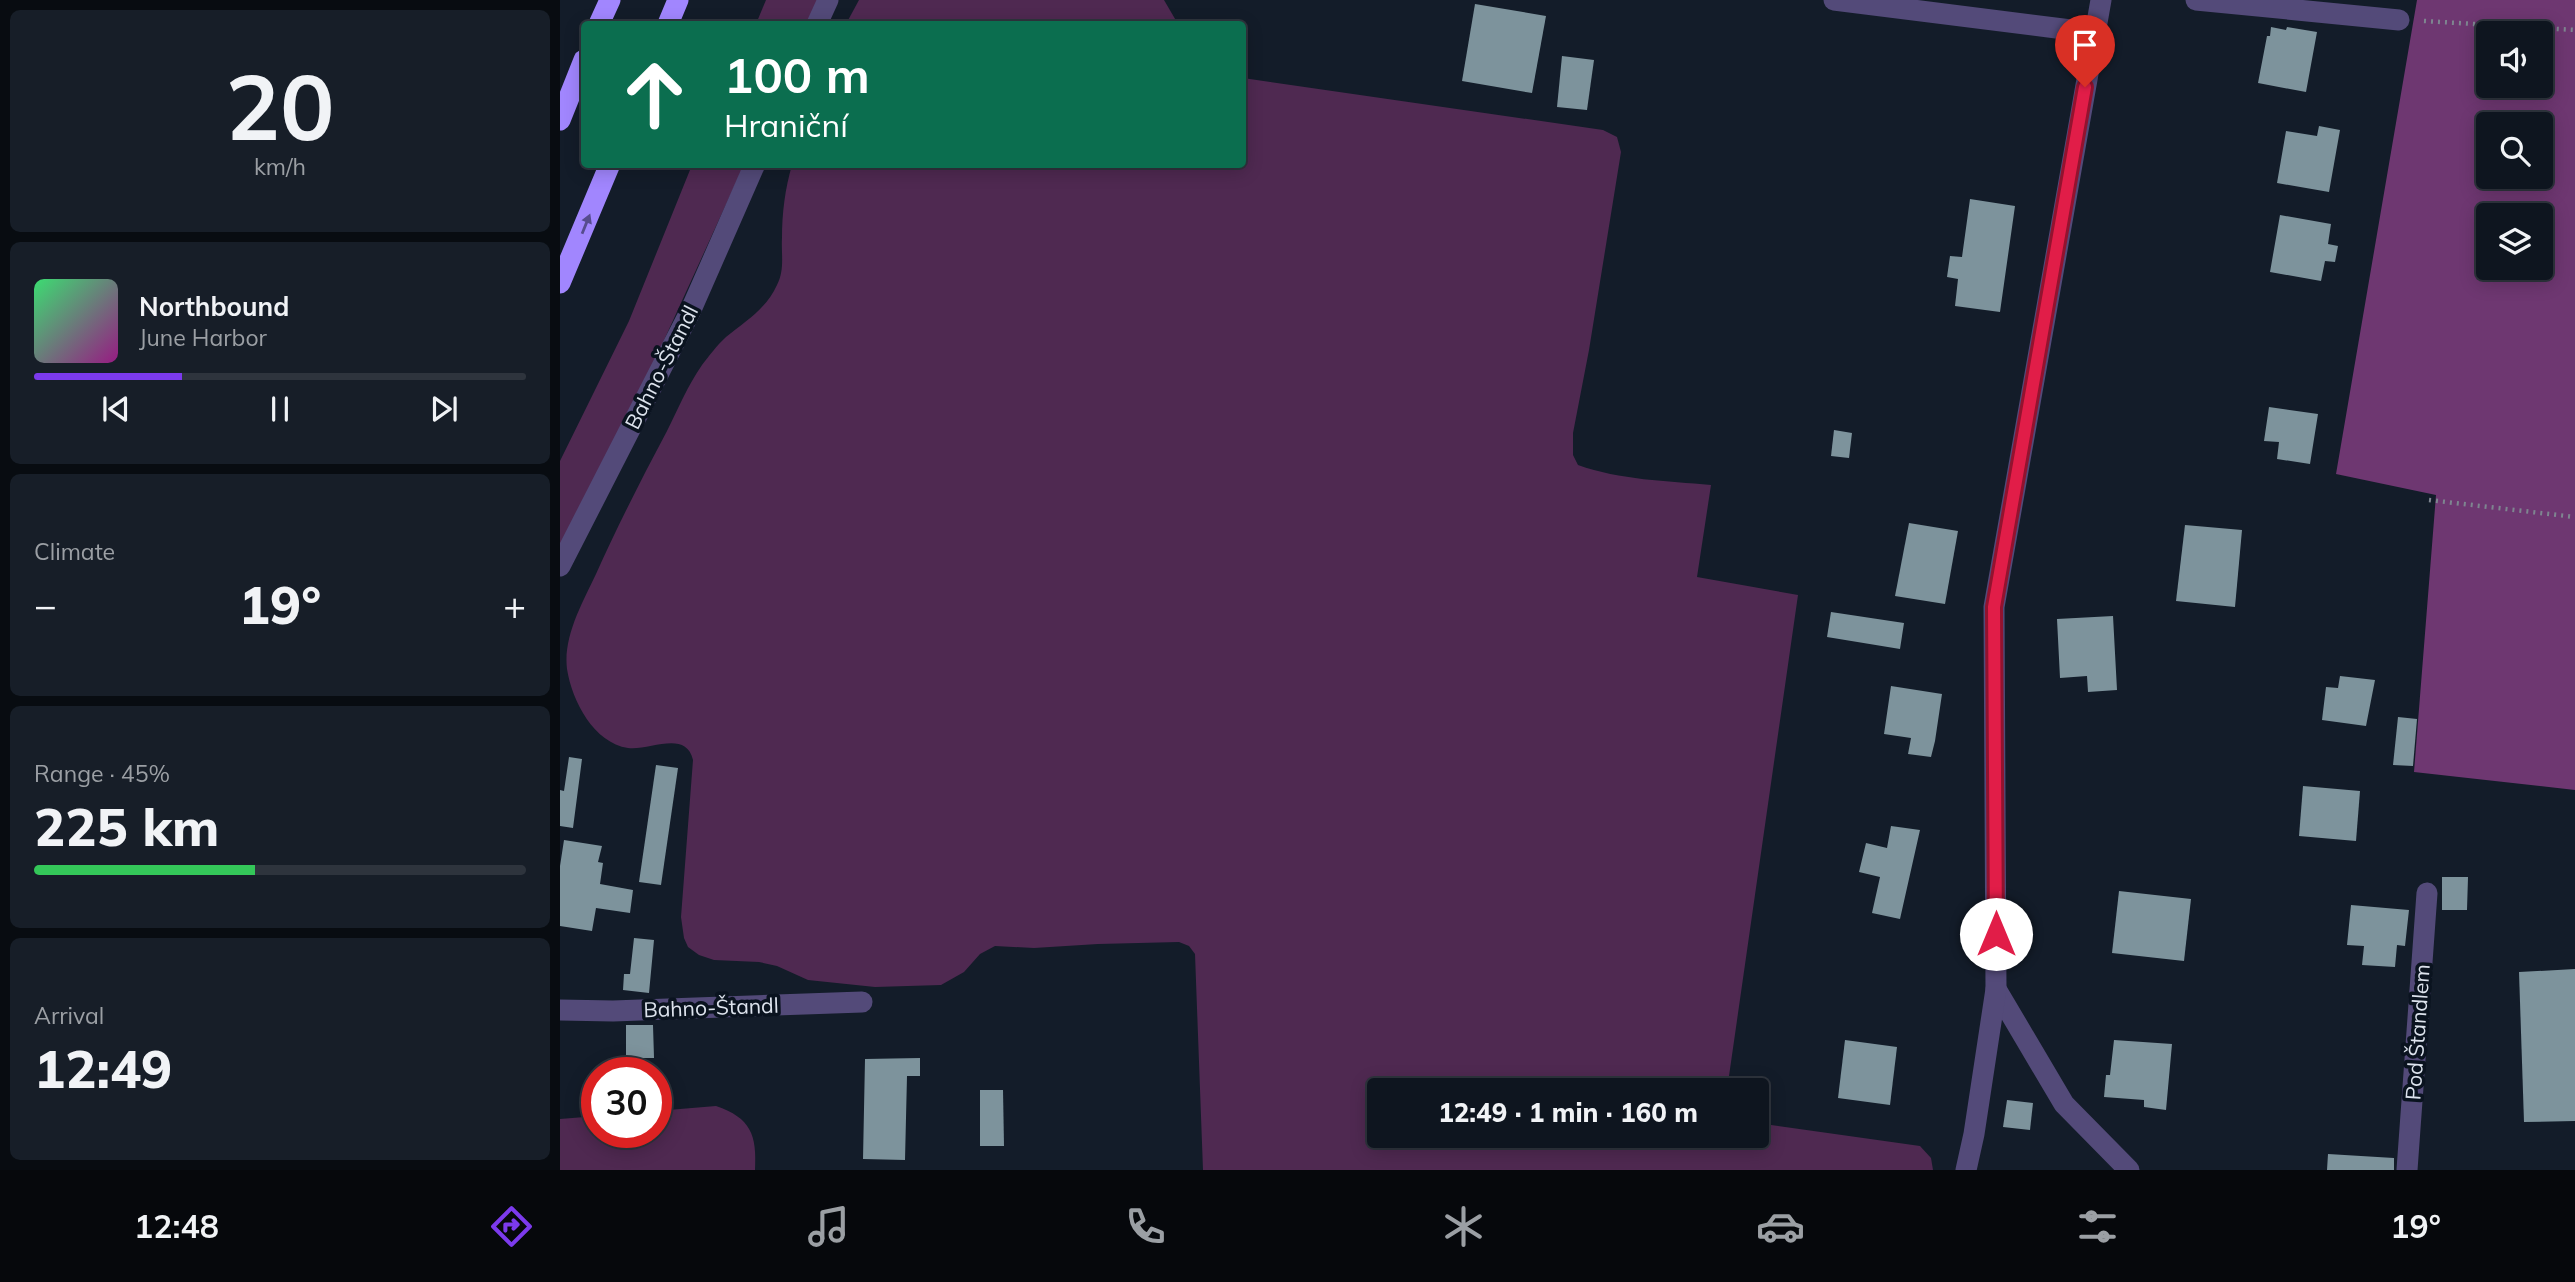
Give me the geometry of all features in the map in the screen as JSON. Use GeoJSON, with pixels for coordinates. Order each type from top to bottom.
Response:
{"type":"FeatureCollection","features":[{"type":"Feature","properties":{"kind":"highway"},"geometry":{"type":"LineString","coordinates":[[600,21],[610,0]]}},
{"type":"Feature","properties":{"kind":"highway"},"geometry":{"type":"LineString","coordinates":[[669,21],[678,0]]}},
{"type":"Feature","properties":{"kind":"highway"},"geometry":{"type":"LineString","coordinates":[[560,120],[581,68]]}},
{"type":"Feature","properties":{"kind":"highway"},"geometry":{"type":"LineString","coordinates":[[560,283],[608,168]]}},
{"type":"Feature","properties":{"kind":"street"},"geometry":{"type":"LineString","coordinates":[[818,21],[828,0]]}},
{"type":"Feature","properties":{"kind":"street"},"geometry":{"type":"LineString","coordinates":[[1834,0],[2095,33]]}},
{"type":"Feature","properties":{"kind":"street"},"geometry":{"type":"LineString","coordinates":[[1966,1170],[1996,989],[1994,607],[2101,0]]}},
{"type":"Feature","properties":{"kind":"street"},"geometry":{"type":"LineString","coordinates":[[2196,0],[2399,20]]}},
{"type":"Feature","properties":{"kind":"street","name":"Bahno-Štandl"},"geometry":{"type":"LineString","coordinates":[[560,566],[690,312],[753,168]]}},
{"type":"Feature","properties":{"kind":"street","name":"Pod Štandlem"},"geometry":{"type":"LineString","coordinates":[[2407,1170],[2427,893]]}},
{"type":"Feature","properties":{"kind":"street"},"geometry":{"type":"LineString","coordinates":[[1996,989],[2064,1104],[2129,1170]]}},
{"type":"Feature","properties":{"kind":"street","name":"Bahno-Štandl"},"geometry":{"type":"LineString","coordinates":[[560,1010],[613,1011],[862,1002]]}},
{"type":"Feature","properties":{"kind":"path"},"geometry":{"type":"LineString","coordinates":[[2399,20],[2575,30]]}},
{"type":"Feature","properties":{"kind":"path"},"geometry":{"type":"LineString","coordinates":[[2429,500],[2575,517]]}},
{"type":"Feature","properties":{"kind":"shaded area"},"geometry":{"type":"Polygon","coordinates":[[[766,0],[819,0],[809,21],[757,21],[766,0]]]}},
{"type":"Feature","properties":{"kind":"shaded area"},"geometry":{"type":"Polygon","coordinates":[[[859,0],[1164,0],[1176,21],[848,21],[859,0]]]}},
{"type":"Feature","properties":{"kind":"shaded area"},"geometry":{"type":"Polygon","coordinates":[[[2417,0],[2575,0],[2575,790],[2414,772],[2436,495],[2336,474],[2417,0]]]}},
{"type":"Feature","properties":{"kind":"shaded area"},"geometry":{"type":"Polygon","coordinates":[[[1246,78],[1603,130],[1617,137],[1621,152],[1573,433],[1573,455],[1578,465],[1610,474],[1711,485],[1697,577],[1798,595],[1729,1078],[1367,1078],[1367,1148],[1769,1148],[1769,1125],[1920,1146],[1931,1158],[1933,1170],[1203,1170],[1195,954],[1189,946],[1179,942],[1034,948],[995,946],[980,954],[964,972],[941,985],[875,987],[808,980],[777,966],[759,962],[714,960],[699,955],[688,947],[681,917],[693,760],[683,745],[675,743],[628,748],[605,738],[595,729],[574,694],[567,669],[568,644],[580,608],[613,538],[692,381],[716,347],[761,308],[777,285],[782,267],[784,201],[791,168],[1246,168],[1246,78]]]}},
{"type":"Feature","properties":{"kind":"shaded area"},"geometry":{"type":"Polygon","coordinates":[[[691,168],[743,168],[654,362],[560,545],[560,461],[629,321],[691,168]]]}},
{"type":"Feature","properties":{"kind":"shaded area"},"geometry":{"type":"Polygon","coordinates":[[[716,1106],[737,1116],[744,1122],[753,1138],[755,1170],[560,1170],[560,1119],[581,1117],[581,1148],[672,1148],[672,1110],[716,1106]]]}},
{"type":"Feature","properties":{"kind":"building"},"geometry":{"type":"Polygon","coordinates":[[[1475,4],[1546,16],[1532,93],[1462,81],[1475,4]]]}},
{"type":"Feature","properties":{"kind":"building"},"geometry":{"type":"Polygon","coordinates":[[[2271,27],[2317,32],[2306,92],[2258,83],[2271,27]]]}},
{"type":"Feature","properties":{"kind":"building"},"geometry":{"type":"Polygon","coordinates":[[[1562,56],[1594,60],[1587,110],[1557,107],[1562,56]]]}},
{"type":"Feature","properties":{"kind":"building"},"geometry":{"type":"Polygon","coordinates":[[[2319,126],[2340,130],[2329,192],[2277,183],[2286,131],[2317,136],[2319,126]]]}},
{"type":"Feature","properties":{"kind":"building"},"geometry":{"type":"Polygon","coordinates":[[[1970,199],[2015,206],[2000,312],[1955,306],[1958,279],[1947,277],[1950,256],[1962,257],[1970,199]]]}},
{"type":"Feature","properties":{"kind":"building"},"geometry":{"type":"Polygon","coordinates":[[[2280,215],[2331,224],[2328,244],[2338,246],[2335,262],[2325,261],[2321,281],[2270,272],[2280,215]]]}},
{"type":"Feature","properties":{"kind":"building"},"geometry":{"type":"Polygon","coordinates":[[[2269,407],[2318,414],[2310,464],[2277,459],[2279,442],[2264,441],[2269,407]]]}},
{"type":"Feature","properties":{"kind":"building"},"geometry":{"type":"Polygon","coordinates":[[[1834,430],[1852,433],[1849,458],[1831,456],[1834,430]]]}},
{"type":"Feature","properties":{"kind":"building"},"geometry":{"type":"Polygon","coordinates":[[[1909,523],[1958,531],[1945,604],[1895,596],[1909,523]]]}},
{"type":"Feature","properties":{"kind":"building"},"geometry":{"type":"Polygon","coordinates":[[[2185,525],[2242,530],[2235,607],[2176,601],[2185,525]]]}},
{"type":"Feature","properties":{"kind":"building"},"geometry":{"type":"Polygon","coordinates":[[[1831,612],[1904,623],[1900,649],[1827,637],[1831,612]]]}},
{"type":"Feature","properties":{"kind":"building"},"geometry":{"type":"Polygon","coordinates":[[[2113,616],[2117,690],[2088,692],[2087,676],[2060,678],[2057,619],[2113,616]]]}},
{"type":"Feature","properties":{"kind":"building"},"geometry":{"type":"Polygon","coordinates":[[[2340,676],[2375,680],[2366,726],[2322,720],[2326,687],[2338,688],[2340,676]]]}},
{"type":"Feature","properties":{"kind":"building"},"geometry":{"type":"Polygon","coordinates":[[[1891,686],[1942,694],[1931,757],[1908,754],[1911,738],[1884,734],[1891,686]]]}},
{"type":"Feature","properties":{"kind":"building"},"geometry":{"type":"Polygon","coordinates":[[[2398,717],[2417,719],[2413,766],[2393,765],[2398,717]]]}},
{"type":"Feature","properties":{"kind":"building"},"geometry":{"type":"Polygon","coordinates":[[[569,757],[582,759],[573,828],[560,826],[560,790],[564,791],[569,757]]]}},
{"type":"Feature","properties":{"kind":"building"},"geometry":{"type":"Polygon","coordinates":[[[656,765],[678,768],[661,885],[639,882],[656,765]]]}},
{"type":"Feature","properties":{"kind":"building"},"geometry":{"type":"Polygon","coordinates":[[[2303,786],[2360,791],[2356,841],[2299,836],[2303,786]]]}},
{"type":"Feature","properties":{"kind":"building"},"geometry":{"type":"Polygon","coordinates":[[[1891,826],[1920,830],[1900,919],[1872,913],[1880,877],[1859,872],[1866,843],[1887,848],[1891,826]]]}},
{"type":"Feature","properties":{"kind":"building"},"geometry":{"type":"Polygon","coordinates":[[[564,840],[602,846],[598,862],[603,863],[600,884],[633,890],[630,913],[596,908],[592,931],[560,926],[560,866],[564,840]]]}},
{"type":"Feature","properties":{"kind":"building"},"geometry":{"type":"Polygon","coordinates":[[[2442,877],[2468,877],[2467,910],[2442,910],[2442,877]]]}},
{"type":"Feature","properties":{"kind":"building"},"geometry":{"type":"Polygon","coordinates":[[[2119,891],[2191,899],[2184,961],[2112,953],[2119,891]]]}},
{"type":"Feature","properties":{"kind":"building"},"geometry":{"type":"Polygon","coordinates":[[[2351,905],[2409,910],[2405,946],[2397,945],[2395,967],[2362,965],[2364,946],[2347,945],[2351,905]]]}},
{"type":"Feature","properties":{"kind":"building"},"geometry":{"type":"Polygon","coordinates":[[[634,938],[654,940],[649,993],[623,990],[624,974],[630,974],[634,938]]]}},
{"type":"Feature","properties":{"kind":"building"},"geometry":{"type":"Polygon","coordinates":[[[2575,969],[2575,1121],[2524,1122],[2519,972],[2575,969]]]}},
{"type":"Feature","properties":{"kind":"building"},"geometry":{"type":"Polygon","coordinates":[[[626,1025],[653,1025],[654,1057],[626,1057],[626,1025]]]}},
{"type":"Feature","properties":{"kind":"building"},"geometry":{"type":"Polygon","coordinates":[[[1845,1040],[1897,1047],[1890,1105],[1838,1098],[1845,1040]]]}},
{"type":"Feature","properties":{"kind":"building"},"geometry":{"type":"Polygon","coordinates":[[[2114,1040],[2172,1044],[2166,1110],[2144,1107],[2144,1100],[2104,1097],[2106,1075],[2110,1075],[2114,1040]]]}},
{"type":"Feature","properties":{"kind":"building"},"geometry":{"type":"Polygon","coordinates":[[[920,1058],[920,1076],[907,1076],[905,1160],[863,1159],[865,1059],[920,1058]]]}},
{"type":"Feature","properties":{"kind":"building"},"geometry":{"type":"Polygon","coordinates":[[[980,1090],[1003,1090],[1004,1146],[980,1146],[980,1090]]]}},
{"type":"Feature","properties":{"kind":"building"},"geometry":{"type":"Polygon","coordinates":[[[2007,1100],[2033,1103],[2030,1130],[2003,1127],[2007,1100]]]}},
{"type":"Feature","properties":{"kind":"building"},"geometry":{"type":"Polygon","coordinates":[[[2328,1154],[2394,1158],[2394,1170],[2327,1170],[2328,1154]]]}},
{"type":"Feature","properties":{"kind":"route"},"geometry":{"type":"LineString","coordinates":[[1996,934],[1994,607],[2085,87]]}}]}
